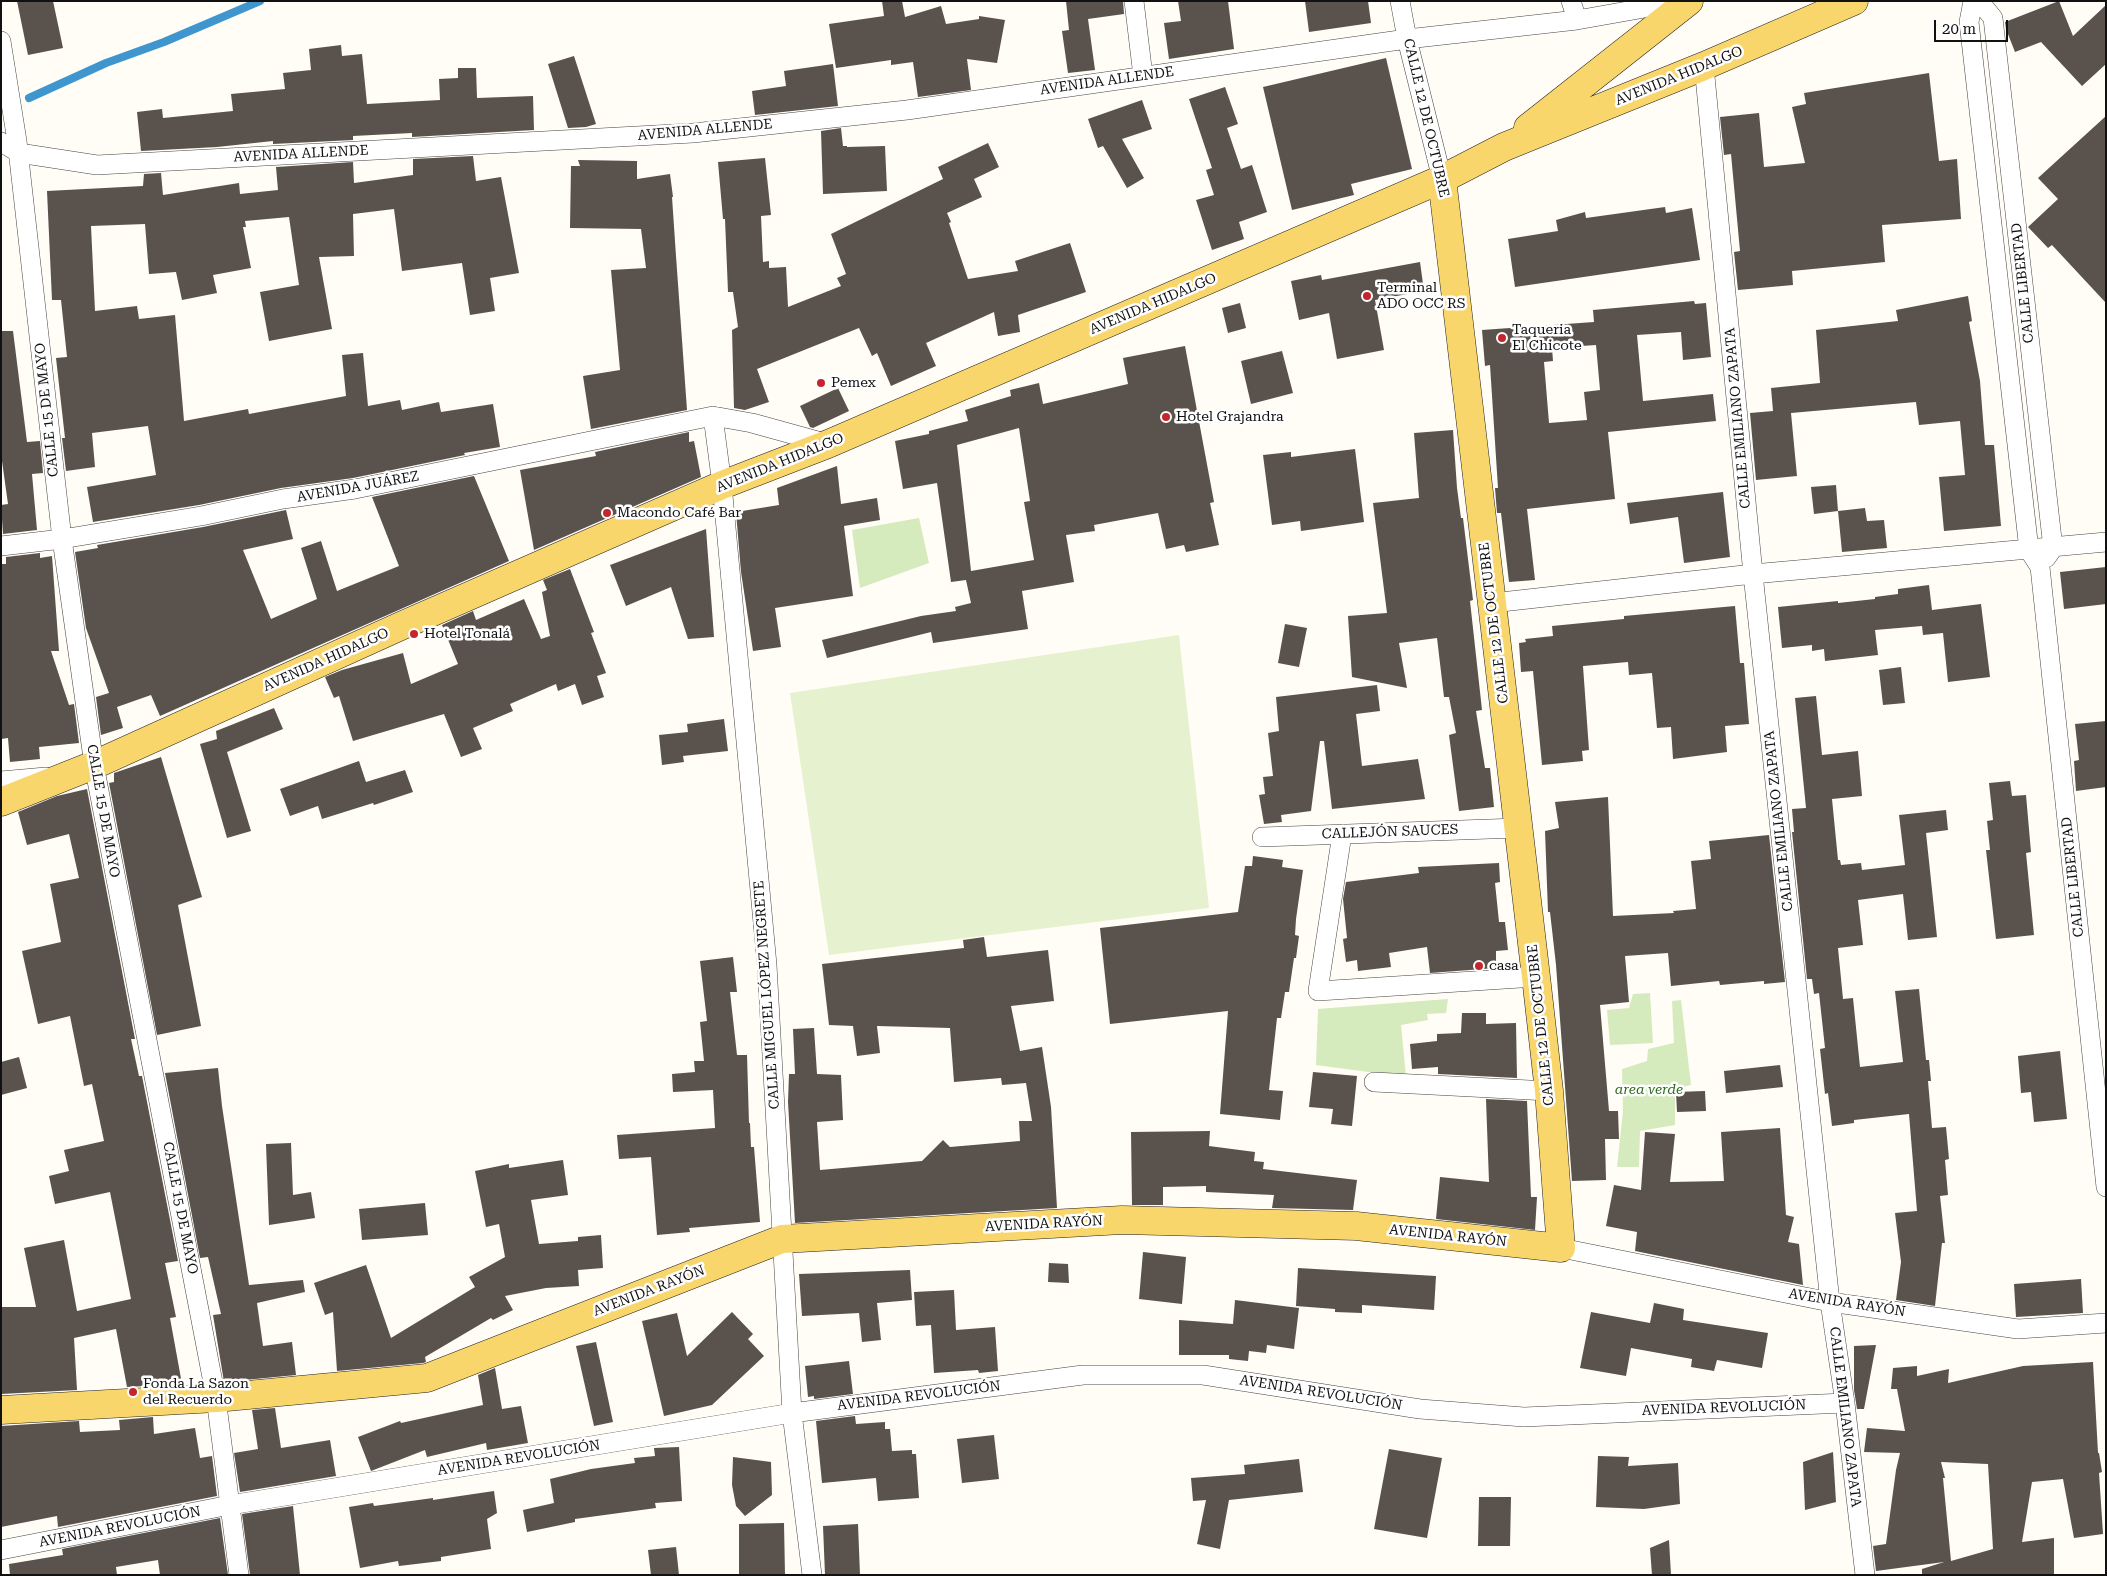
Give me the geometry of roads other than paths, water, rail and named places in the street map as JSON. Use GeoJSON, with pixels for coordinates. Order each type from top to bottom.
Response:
{"type":"FeatureCollection","features":[{"type":"Feature","properties":{"kind":"main road","name":"AVENIDA HIDALGO"},"geometry":{"type":"LineString","coordinates":[[1504,147],[1689,1]]}},
{"type":"Feature","properties":{"kind":"main road","name":"AVENIDA HIDALGO"},"geometry":{"type":"LineString","coordinates":[[1,802],[82,770],[403,625],[722,485],[828,444],[1442,179],[1504,147],[1704,66],[1854,1]]}},
{"type":"Feature","properties":{"kind":"main road","name":"CALLE 12 DE OCTUBRE"},"geometry":{"type":"LineString","coordinates":[[1442,179],[1549,1091],[1561,1248]]}},
{"type":"Feature","properties":{"kind":"main road","name":"AVENIDA RAYÓN"},"geometry":{"type":"LineString","coordinates":[[1,1410],[216,1398],[426,1378],[782,1239],[1122,1220],[1356,1226],[1561,1248]]}},
{"type":"Feature","properties":{"kind":"street"},"geometry":{"type":"LineString","coordinates":[[1134,1],[1143,76]]}},
{"type":"Feature","properties":{"kind":"street","name":"CALLE 12 DE OCTUBRE"},"geometry":{"type":"LineString","coordinates":[[1400,1],[1407,39],[1442,179]]}},
{"type":"Feature","properties":{"kind":"street"},"geometry":{"type":"LineString","coordinates":[[1572,1],[1577,20]]}},
{"type":"Feature","properties":{"kind":"street"},"geometry":{"type":"LineString","coordinates":[[1407,39],[1577,20],[1639,10],[1671,1]]}},
{"type":"Feature","properties":{"kind":"street","name":"CALLE LIBERTAD"},"geometry":{"type":"LineString","coordinates":[[1973,1],[1969,22],[2000,303],[2029,550],[2040,567],[2106,1187]]}},
{"type":"Feature","properties":{"kind":"street","name":"CALLE LIBERTAD"},"geometry":{"type":"LineString","coordinates":[[1979,1],[1993,18],[2053,548]]}},
{"type":"Feature","properties":{"kind":"street","name":"AVENIDA ALLENDE"},"geometry":{"type":"LineString","coordinates":[[1,142],[19,153],[96,165],[693,133],[907,110],[1407,39]]}},
{"type":"Feature","properties":{"kind":"street","name":"CALLE 15 DE MAYO"},"geometry":{"type":"LineString","coordinates":[[1,41],[19,153],[62,539],[82,770],[216,1398],[239,1575]]}},
{"type":"Feature","properties":{"kind":"street","name":"CALLE EMILIANO ZAPATA"},"geometry":{"type":"LineString","coordinates":[[1704,66],[1753,574],[1830,1302],[1845,1403],[1865,1575]]}},
{"type":"Feature","properties":{"kind":"street"},"geometry":{"type":"LineString","coordinates":[[2000,303],[2025,299]]}},
{"type":"Feature","properties":{"kind":"street"},"geometry":{"type":"LineString","coordinates":[[713,416],[752,423],[828,444]]}},
{"type":"Feature","properties":{"kind":"street","name":"AVENIDA JUÁREZ"},"geometry":{"type":"LineString","coordinates":[[1,546],[62,539],[200,516],[283,499],[355,489],[713,416]]}},
{"type":"Feature","properties":{"kind":"street","name":"CALLE MIGUEL LÓPEZ NEGRETE"},"geometry":{"type":"LineString","coordinates":[[713,416],[722,485],[767,965],[792,1413],[812,1575]]}},
{"type":"Feature","properties":{"kind":"street"},"geometry":{"type":"LineString","coordinates":[[1492,602],[1753,574],[2106,542]]}},
{"type":"Feature","properties":{"kind":"street"},"geometry":{"type":"LineString","coordinates":[[2040,567],[2053,548]]}},
{"type":"Feature","properties":{"kind":"street"},"geometry":{"type":"LineString","coordinates":[[1,781],[82,770]]}},
{"type":"Feature","properties":{"kind":"street","name":"CALLEJÓN SAUCES"},"geometry":{"type":"LineString","coordinates":[[1262,837],[1518,828]]}},
{"type":"Feature","properties":{"kind":"street"},"geometry":{"type":"LineString","coordinates":[[1342,834],[1318,991],[1536,977]]}},
{"type":"Feature","properties":{"kind":"street"},"geometry":{"type":"LineString","coordinates":[[1374,1082],[1549,1091]]}},
{"type":"Feature","properties":{"kind":"street","name":"AVENIDA RAYÓN"},"geometry":{"type":"LineString","coordinates":[[1561,1248],[1830,1302],[2018,1329],[2106,1322]]}},
{"type":"Feature","properties":{"kind":"street","name":"AVENIDA REVOLUCIÓN"},"geometry":{"type":"LineString","coordinates":[[1,1550],[230,1505],[792,1413],[1083,1375],[1203,1375],[1420,1408],[1524,1417],[1845,1403]]}},
{"type":"Feature","properties":{"kind":"waterway"},"geometry":{"type":"LineString","coordinates":[[29,98],[106,63],[164,42],[260,1]]}},
{"type":"Feature","properties":{"kind":"place","name":"Terminal ADO OCC RS"},"geometry":{"type":"Point","coordinates":[1367,296]}},
{"type":"Feature","properties":{"kind":"place","name":"Taqueria El Chicote"},"geometry":{"type":"Point","coordinates":[1502,338]}},
{"type":"Feature","properties":{"kind":"place","name":"Pemex"},"geometry":{"type":"Point","coordinates":[821,383]}},
{"type":"Feature","properties":{"kind":"place","name":"Hotel Grajandra"},"geometry":{"type":"Point","coordinates":[1166,417]}},
{"type":"Feature","properties":{"kind":"place","name":"Macondo Café Bar"},"geometry":{"type":"Point","coordinates":[607,513]}},
{"type":"Feature","properties":{"kind":"place","name":"Hotel Tonalá"},"geometry":{"type":"Point","coordinates":[414,634]}},
{"type":"Feature","properties":{"kind":"place","name":"casa"},"geometry":{"type":"Point","coordinates":[1479,966]}},
{"type":"Feature","properties":{"kind":"place","name":"Fonda La Sazon del Recuerdo"},"geometry":{"type":"Point","coordinates":[133,1392]}},
{"type":"Feature","properties":{"kind":"park label","name":"area verde"},"geometry":{"type":"Point","coordinates":[1649,1090]}}]}
